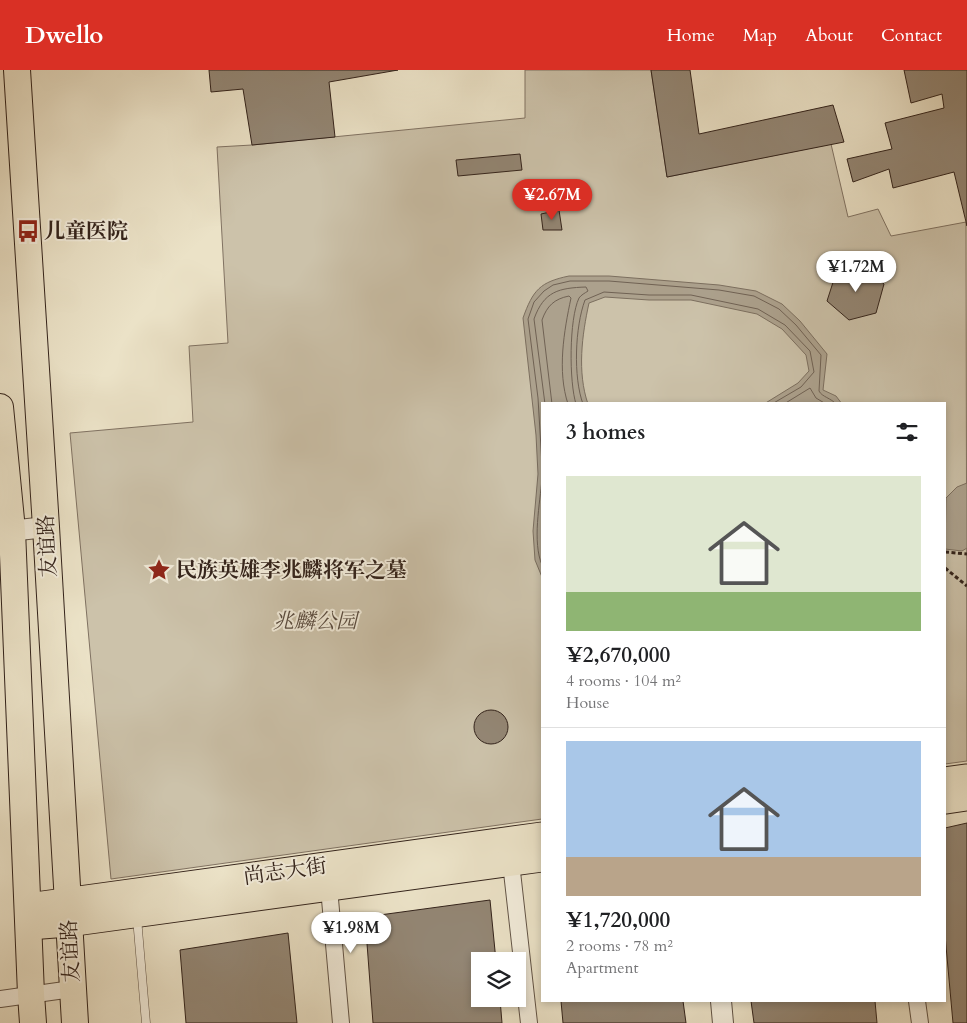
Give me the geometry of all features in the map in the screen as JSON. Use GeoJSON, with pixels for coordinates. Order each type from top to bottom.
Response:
{"type":"FeatureCollection","features":[{"type":"Feature","properties":{"kind":"highway","name":"友谊路"},"geometry":{"type":"LineString","coordinates":[[17,70],[46,527],[74,1023]]}},
{"type":"Feature","properties":{"kind":"highway","name":"友谊路"},"geometry":{"type":"LineString","coordinates":[[0,407],[33,1023]]}},
{"type":"Feature","properties":{"kind":"main road"},"geometry":{"type":"LineString","coordinates":[[946,780],[967,778]]}},
{"type":"Feature","properties":{"kind":"main road"},"geometry":{"type":"LineString","coordinates":[[946,802],[967,798]]}},
{"type":"Feature","properties":{"kind":"main road","name":"尚志大街"},"geometry":{"type":"LineString","coordinates":[[28,916],[67,912],[541,835]]}},
{"type":"Feature","properties":{"kind":"main road","name":"尚志大街"},"geometry":{"type":"LineString","coordinates":[[67,912],[136,914],[541,859]]}},
{"type":"Feature","properties":{"kind":"street"},"geometry":{"type":"LineString","coordinates":[[6,531],[46,527]]}},
{"type":"Feature","properties":{"kind":"street"},"geometry":{"type":"LineString","coordinates":[[511,863],[528,1023]]}},
{"type":"Feature","properties":{"kind":"street"},"geometry":{"type":"LineString","coordinates":[[329,888],[342,1023]]}},
{"type":"Feature","properties":{"kind":"street"},"geometry":{"type":"LineString","coordinates":[[0,999],[72,989]]}},
{"type":"Feature","properties":{"kind":"street"},"geometry":{"type":"LineString","coordinates":[[720,1002],[723,1023]]}},
{"type":"Feature","properties":{"kind":"street"},"geometry":{"type":"LineString","coordinates":[[917,1002],[920,1023]]}},
{"type":"Feature","properties":{"kind":"lane"},"geometry":{"type":"LineString","coordinates":[[136,914],[146,1023]]}},
{"type":"Feature","properties":{"kind":"path"},"geometry":{"type":"LineString","coordinates":[[946,552],[967,554]]}},
{"type":"Feature","properties":{"kind":"path"},"geometry":{"type":"LineString","coordinates":[[946,569],[967,586]]}},
{"type":"Feature","properties":{"kind":"green space","name":"兆麟公园"},"geometry":{"type":"Polygon","coordinates":[[[525,70],[651,70],[667,177],[831,144],[848,217],[878,209],[891,236],[966,222],[967,761],[946,764],[946,402],[541,402],[541,819],[111,879],[70,433],[193,422],[189,346],[228,343],[217,147],[525,118],[525,70]]]}},
{"type":"Feature","properties":{"kind":"water"},"geometry":{"type":"Polygon","coordinates":[[[569,276],[609,276],[719,285],[756,291],[782,304],[800,321],[827,354],[823,390],[836,396],[840,402],[767,402],[798,383],[809,371],[806,355],[782,329],[757,314],[691,300],[605,297],[589,303],[584,328],[582,354],[583,379],[588,402],[541,402],[541,575],[535,560],[533,531],[538,474],[536,435],[523,318],[534,294],[544,285],[559,278],[569,276]]]}},
{"type":"Feature","properties":{"kind":"water"},"geometry":{"type":"Polygon","coordinates":[[[967,483],[967,548],[962,551],[946,549],[946,498],[957,487],[967,483]]]}},
{"type":"Feature","properties":{"kind":"building"},"geometry":{"type":"Polygon","coordinates":[[[209,70],[398,70],[329,82],[335,137],[252,145],[243,89],[211,92],[209,70]]]}},
{"type":"Feature","properties":{"kind":"building"},"geometry":{"type":"Polygon","coordinates":[[[651,70],[690,70],[699,134],[833,105],[844,142],[667,177],[651,70]]]}},
{"type":"Feature","properties":{"kind":"building"},"geometry":{"type":"Polygon","coordinates":[[[904,70],[967,70],[967,226],[954,172],[893,188],[889,169],[853,182],[847,159],[892,149],[885,123],[944,108],[942,94],[911,103],[904,70]]]}},
{"type":"Feature","properties":{"kind":"building"},"geometry":{"type":"Polygon","coordinates":[[[520,154],[522,170],[458,176],[456,160],[520,154]]]}},
{"type":"Feature","properties":{"kind":"building"},"geometry":{"type":"Polygon","coordinates":[[[559,210],[562,230],[543,230],[541,214],[559,210]]]}},
{"type":"Feature","properties":{"kind":"building"},"geometry":{"type":"Polygon","coordinates":[[[862,265],[884,284],[876,313],[849,320],[827,301],[836,273],[862,265]]]}},
{"type":"Feature","properties":{"kind":"building"},"geometry":{"type":"Polygon","coordinates":[[[491,710],[503,715],[508,727],[503,739],[491,744],[479,739],[474,727],[479,715],[491,710]]]}},
{"type":"Feature","properties":{"kind":"building"},"geometry":{"type":"Polygon","coordinates":[[[967,823],[967,1023],[953,1023],[946,946],[946,828],[967,823]]]}},
{"type":"Feature","properties":{"kind":"building"},"geometry":{"type":"Polygon","coordinates":[[[490,900],[495,952],[471,952],[471,1007],[501,1007],[502,1023],[373,1023],[365,917],[490,900]]]}},
{"type":"Feature","properties":{"kind":"building"},"geometry":{"type":"Polygon","coordinates":[[[288,933],[297,1023],[186,1023],[180,950],[288,933]]]}},
{"type":"Feature","properties":{"kind":"building"},"geometry":{"type":"Polygon","coordinates":[[[561,1002],[683,1002],[686,1023],[563,1023],[561,1002]]]}},
{"type":"Feature","properties":{"kind":"building"},"geometry":{"type":"Polygon","coordinates":[[[751,1002],[875,1002],[877,1023],[754,1023],[751,1002]]]}},
{"type":"Feature","properties":{"kind":"place","name":"儿童医院"},"geometry":{"type":"Point","coordinates":[28,231]}},
{"type":"Feature","properties":{"kind":"place","name":"民族英雄李兆麟将军之墓"},"geometry":{"type":"Point","coordinates":[159,570]}}]}
